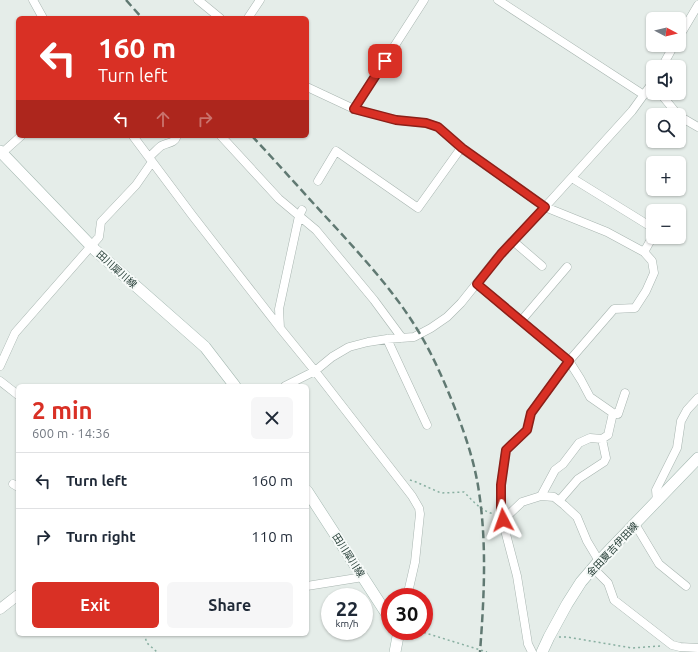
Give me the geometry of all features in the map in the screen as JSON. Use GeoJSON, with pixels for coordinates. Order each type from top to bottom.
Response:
{"type":"FeatureCollection","features":[{"type":"Feature","properties":{"kind":"main road","name":"田川犀川線"},"geometry":{"type":"LineString","coordinates":[[1,152],[91,246],[204,347],[233,384]]}},
{"type":"Feature","properties":{"kind":"main road","name":"金田夏吉伊田線"},"geometry":{"type":"LineString","coordinates":[[542,652],[567,604],[581,582],[698,458]]}},
{"type":"Feature","properties":{"kind":"main road","name":"田川犀川線"},"geometry":{"type":"LineString","coordinates":[[309,494],[381,605]]}},
{"type":"Feature","properties":{"kind":"main road"},"geometry":{"type":"LineString","coordinates":[[395,652],[397,640]]}},
{"type":"Feature","properties":{"kind":"street"},"geometry":{"type":"LineString","coordinates":[[33,0],[42,16]]}},
{"type":"Feature","properties":{"kind":"street"},"geometry":{"type":"LineString","coordinates":[[198,0],[218,16]]}},
{"type":"Feature","properties":{"kind":"street"},"geometry":{"type":"LineString","coordinates":[[249,16],[260,0]]}},
{"type":"Feature","properties":{"kind":"street"},"geometry":{"type":"LineString","coordinates":[[354,109],[424,0]]}},
{"type":"Feature","properties":{"kind":"street"},"geometry":{"type":"LineString","coordinates":[[498,0],[644,95]]}},
{"type":"Feature","properties":{"kind":"street"},"geometry":{"type":"LineString","coordinates":[[686,25],[698,4]]}},
{"type":"Feature","properties":{"kind":"street"},"geometry":{"type":"LineString","coordinates":[[309,88],[354,109],[396,120],[426,123],[438,127],[462,148],[545,207],[607,232],[644,252],[652,261],[654,273],[646,292],[639,303],[635,308],[614,309],[569,361],[531,413],[527,430],[506,450],[501,485],[502,518],[517,576],[528,644],[532,652]]}},
{"type":"Feature","properties":{"kind":"street"},"geometry":{"type":"LineString","coordinates":[[289,384],[315,371],[332,357],[349,348],[368,342],[414,337],[447,317],[477,284],[501,254],[632,111],[646,92]]}},
{"type":"Feature","properties":{"kind":"street"},"geometry":{"type":"LineString","coordinates":[[666,100],[673,108]]}},
{"type":"Feature","properties":{"kind":"street"},"geometry":{"type":"LineString","coordinates":[[686,119],[698,127]]}},
{"type":"Feature","properties":{"kind":"street"},"geometry":{"type":"LineString","coordinates":[[1,152],[18,138]]}},
{"type":"Feature","properties":{"kind":"street"},"geometry":{"type":"LineString","coordinates":[[134,138],[280,328],[412,496],[419,508],[420,514],[415,562],[409,588]]}},
{"type":"Feature","properties":{"kind":"street"},"geometry":{"type":"LineString","coordinates":[[0,366],[15,333],[99,237],[101,222],[136,185],[150,160],[162,145],[172,138]]}},
{"type":"Feature","properties":{"kind":"street"},"geometry":{"type":"LineString","coordinates":[[223,138],[279,199],[301,213],[374,300],[402,338]]}},
{"type":"Feature","properties":{"kind":"street"},"geometry":{"type":"LineString","coordinates":[[318,181],[336,151],[418,208],[462,148]]}},
{"type":"Feature","properties":{"kind":"street"},"geometry":{"type":"LineString","coordinates":[[572,178],[646,224]]}},
{"type":"Feature","properties":{"kind":"street"},"geometry":{"type":"LineString","coordinates":[[280,328],[279,309],[301,213]]}},
{"type":"Feature","properties":{"kind":"street"},"geometry":{"type":"LineString","coordinates":[[513,241],[542,266]]}},
{"type":"Feature","properties":{"kind":"street"},"geometry":{"type":"LineString","coordinates":[[644,252],[648,244]]}},
{"type":"Feature","properties":{"kind":"street"},"geometry":{"type":"LineString","coordinates":[[521,321],[567,267]]}},
{"type":"Feature","properties":{"kind":"street"},"geometry":{"type":"LineString","coordinates":[[477,284],[569,361],[590,397],[613,413],[618,414],[625,393]]}},
{"type":"Feature","properties":{"kind":"street"},"geometry":{"type":"LineString","coordinates":[[387,339],[428,425]]}},
{"type":"Feature","properties":{"kind":"street"},"geometry":{"type":"LineString","coordinates":[[0,381],[16,393]]}},
{"type":"Feature","properties":{"kind":"street"},"geometry":{"type":"LineString","coordinates":[[657,502],[656,490],[677,448],[681,421],[687,410],[698,398]]}},
{"type":"Feature","properties":{"kind":"street"},"geometry":{"type":"LineString","coordinates":[[540,496],[555,470],[563,464],[579,443],[590,438],[602,439],[608,436],[613,413]]}},
{"type":"Feature","properties":{"kind":"street"},"geometry":{"type":"LineString","coordinates":[[559,501],[578,479],[604,462],[606,458],[602,439]]}},
{"type":"Feature","properties":{"kind":"street"},"geometry":{"type":"LineString","coordinates":[[502,518],[522,502],[540,496],[554,497],[577,517],[596,565],[608,583],[614,600],[672,645],[698,648]]}},
{"type":"Feature","properties":{"kind":"street"},"geometry":{"type":"LineString","coordinates":[[635,524],[659,564],[686,586]]}},
{"type":"Feature","properties":{"kind":"street"},"geometry":{"type":"LineString","coordinates":[[309,586],[363,577]]}},
{"type":"Feature","properties":{"kind":"street"},"geometry":{"type":"LineString","coordinates":[[0,608],[16,596]]}},
{"type":"Feature","properties":{"kind":"path"},"geometry":{"type":"LineString","coordinates":[[398,479],[406,479],[416,482],[441,493],[464,492],[481,509],[502,518]]}},
{"type":"Feature","properties":{"kind":"path"},"geometry":{"type":"LineString","coordinates":[[145,636],[148,643],[157,652]]}},
{"type":"Feature","properties":{"kind":"path"},"geometry":{"type":"LineString","coordinates":[[433,636],[487,652]]}},
{"type":"Feature","properties":{"kind":"path"},"geometry":{"type":"LineString","coordinates":[[549,637],[567,637],[632,648],[672,645]]}},
{"type":"Feature","properties":{"kind":"railway"},"geometry":{"type":"LineString","coordinates":[[126,0],[140,16]]}},
{"type":"Feature","properties":{"kind":"railway"},"geometry":{"type":"LineString","coordinates":[[254,138],[370,265],[390,290],[417,329],[443,380],[456,411],[473,461],[482,512],[484,592],[480,652]]}},
{"type":"Feature","properties":{"kind":"route"},"geometry":{"type":"LineString","coordinates":[[385,61],[354,109],[396,120],[426,123],[438,127],[462,148],[545,207],[501,254],[477,284],[569,361],[531,413],[527,430],[506,450],[501,485],[501,515],[503,520]]}}]}
